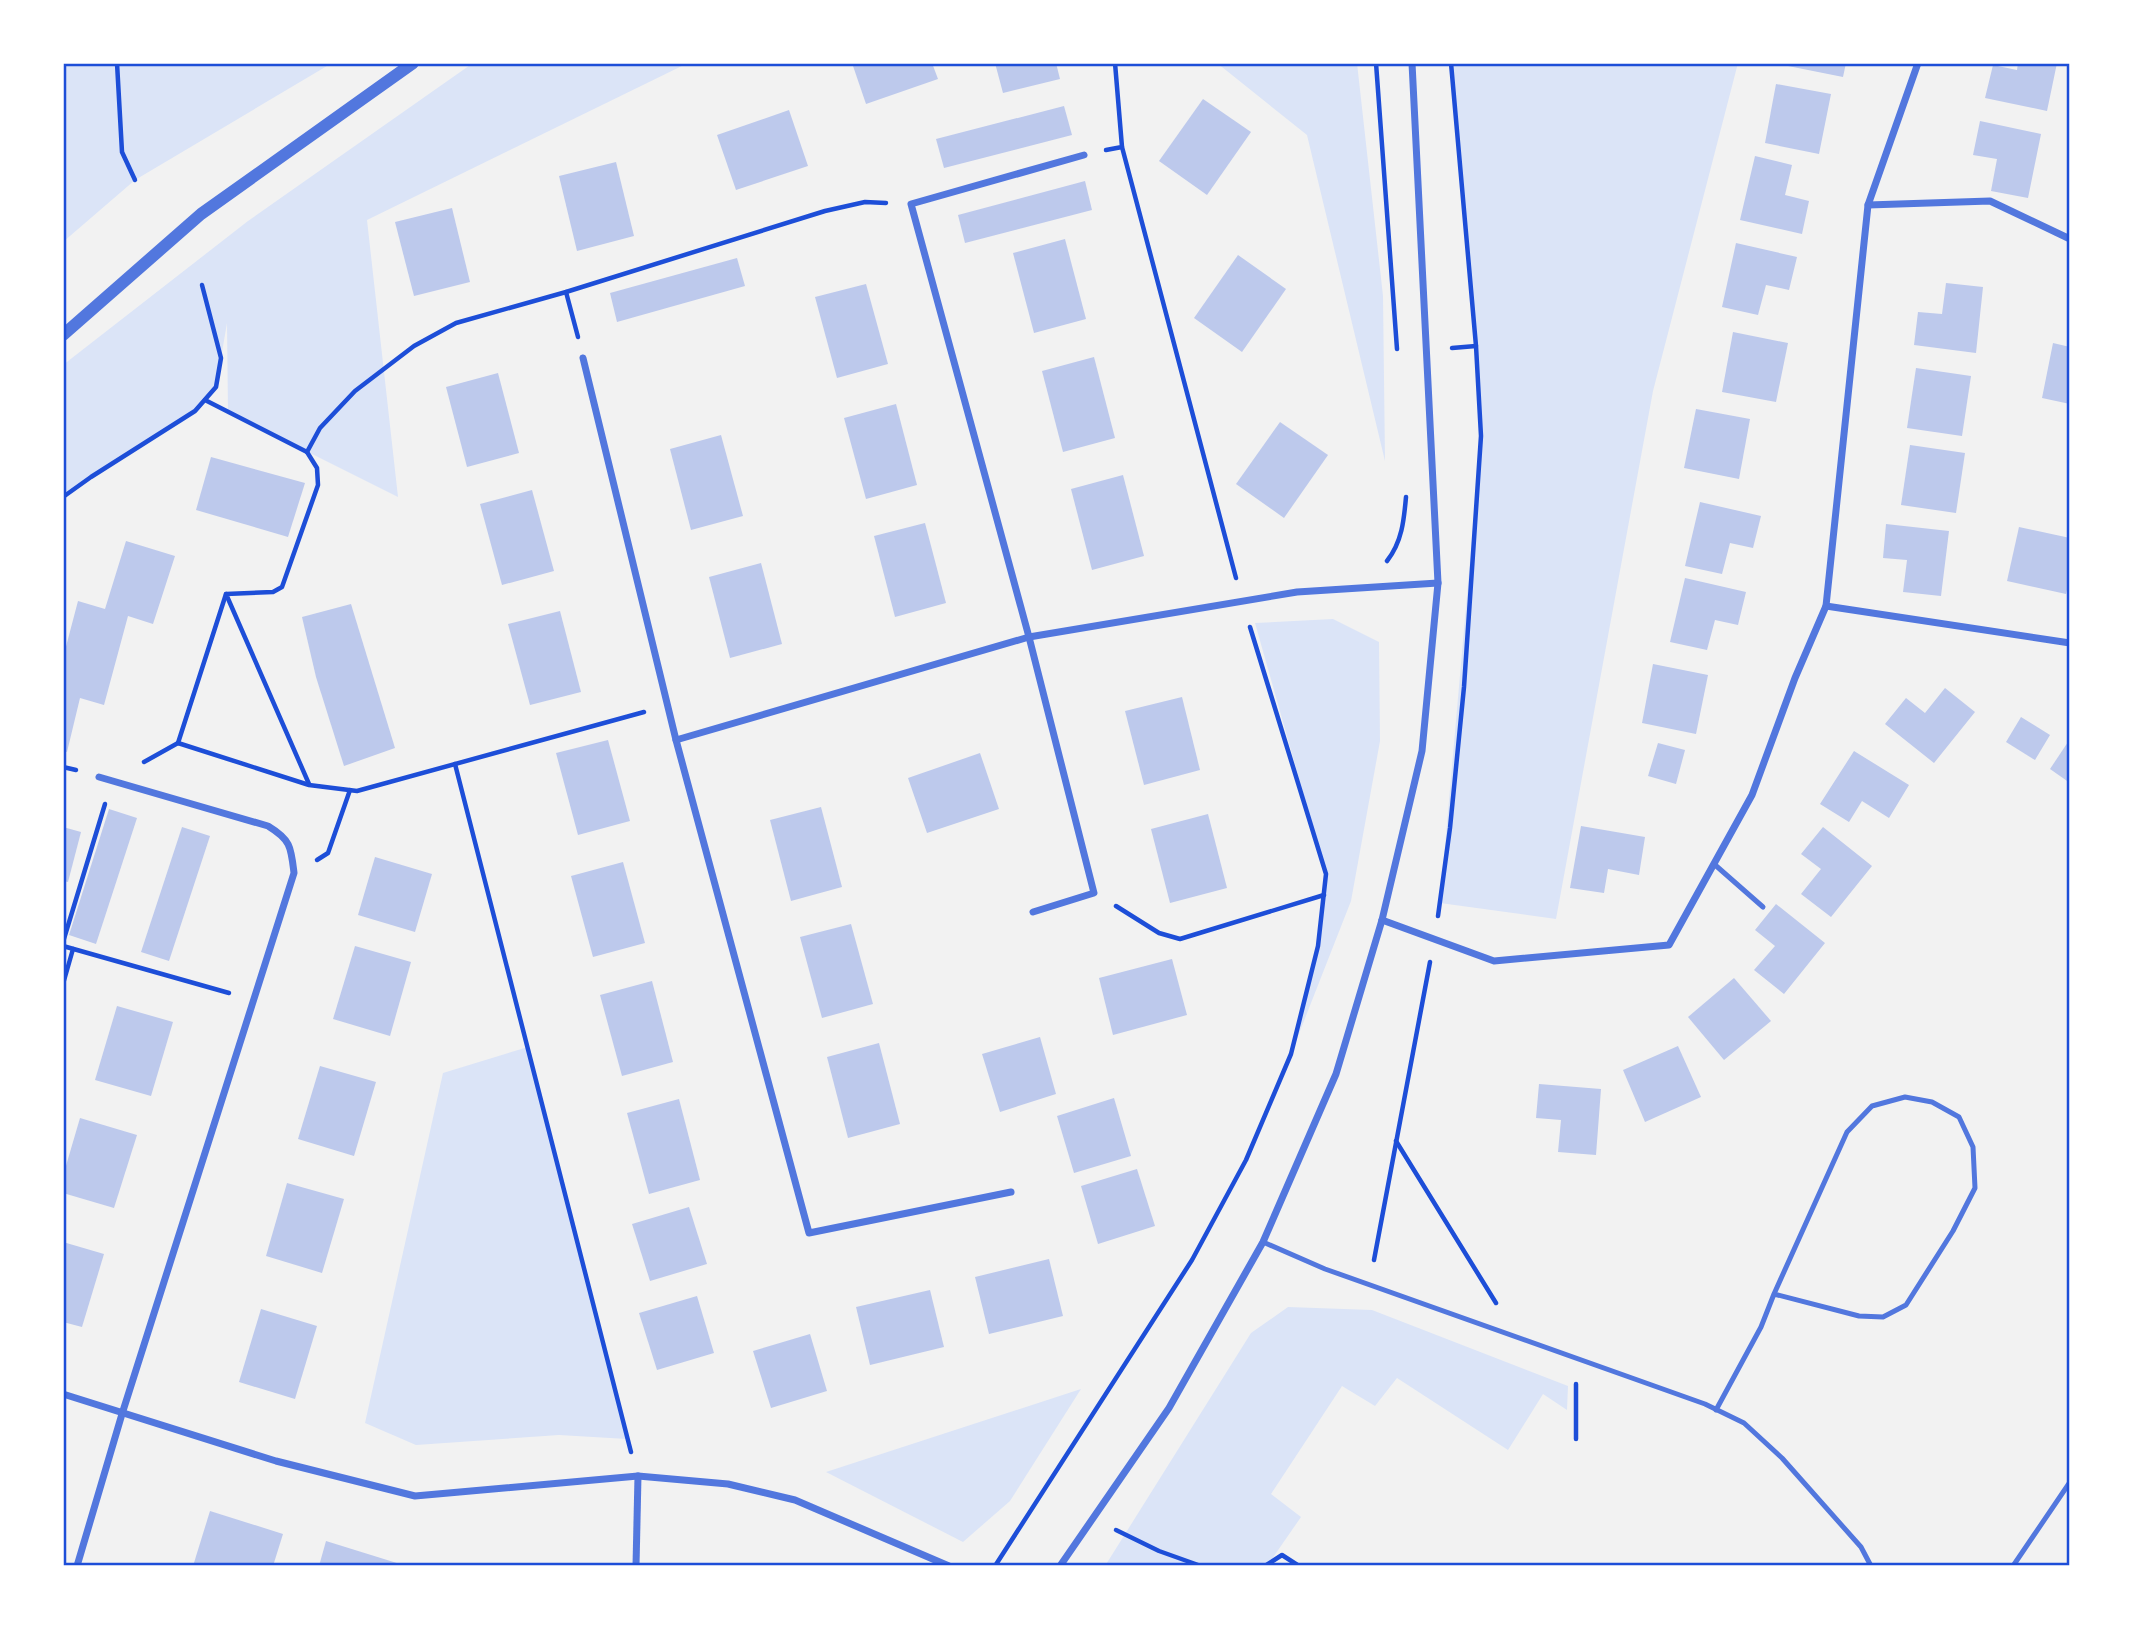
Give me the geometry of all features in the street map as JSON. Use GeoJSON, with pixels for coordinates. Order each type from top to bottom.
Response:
{"type":"FeatureCollection","features":[{"type":"Feature","properties":{"kind":"street"},"geometry":{"type":"LineString","coordinates":[[63,335],[201,214],[414,63]]}},
{"type":"Feature","properties":{"kind":"street"},"geometry":{"type":"LineString","coordinates":[[1060,1566],[1169,1408],[1263,1242],[1336,1074],[1382,920],[1422,751],[1438,583],[1412,63]]}},
{"type":"Feature","properties":{"kind":"street"},"geometry":{"type":"LineString","coordinates":[[1382,920],[1494,961],[1669,945],[1752,795],[1795,678],[1826,606],[1868,205],[1919,63]]}},
{"type":"Feature","properties":{"kind":"street"},"geometry":{"type":"LineString","coordinates":[[1032,912],[1094,892],[1029,637],[911,204],[1084,155]]}},
{"type":"Feature","properties":{"kind":"street"},"geometry":{"type":"LineString","coordinates":[[1868,205],[1990,201],[2070,239]]}},
{"type":"Feature","properties":{"kind":"street"},"geometry":{"type":"LineString","coordinates":[[583,358],[676,740],[809,1233],[1011,1192]]}},
{"type":"Feature","properties":{"kind":"street"},"geometry":{"type":"LineString","coordinates":[[676,740],[1029,637],[1297,592],[1438,583]]}},
{"type":"Feature","properties":{"kind":"street"},"geometry":{"type":"LineString","coordinates":[[1826,606],[2070,643]]}},
{"type":"Feature","properties":{"kind":"street"},"geometry":{"type":"LineString","coordinates":[[77,1566],[122,1414],[294,873],[293,855],[285,836],[268,826],[99,776]]}},
{"type":"Feature","properties":{"kind":"street"},"geometry":{"type":"LineString","coordinates":[[63,1394],[276,1461],[415,1496],[638,1476],[728,1484],[795,1500],[949,1566]]}},
{"type":"Feature","properties":{"kind":"street"},"geometry":{"type":"LineString","coordinates":[[636,1566],[638,1476]]}},
{"type":"Feature","properties":{"kind":"lane"},"geometry":{"type":"LineString","coordinates":[[1714,864],[1763,907]]}},
{"type":"Feature","properties":{"kind":"lane"},"geometry":{"type":"LineString","coordinates":[[1716,1409],[1761,1327],[1774,1294],[1847,1132],[1872,1106],[1905,1097],[1932,1102],[1959,1117],[1973,1146],[1975,1188],[1954,1231],[1906,1305],[1883,1317],[1859,1316],[1774,1294]]}},
{"type":"Feature","properties":{"kind":"lane"},"geometry":{"type":"LineString","coordinates":[[1263,1242],[1325,1269],[1716,1409],[1744,1423],[1782,1458],[1861,1547],[1871,1566]]}},
{"type":"Feature","properties":{"kind":"lane"},"geometry":{"type":"LineString","coordinates":[[2013,1566],[2070,1482]]}},
{"type":"Feature","properties":{"kind":"path"},"geometry":{"type":"LineString","coordinates":[[123,63],[117,64],[122,152],[135,180]]}},
{"type":"Feature","properties":{"kind":"path"},"geometry":{"type":"LineString","coordinates":[[995,1566],[1192,1260],[1246,1160],[1291,1054],[1318,946],[1326,874],[1242,601],[1122,147],[1115,63]]}},
{"type":"Feature","properties":{"kind":"path"},"geometry":{"type":"LineString","coordinates":[[1376,63],[1398,352]]}},
{"type":"Feature","properties":{"kind":"path"},"geometry":{"type":"LineString","coordinates":[[1084,155],[1122,147]]}},
{"type":"Feature","properties":{"kind":"path"},"geometry":{"type":"LineString","coordinates":[[307,452],[320,428],[355,391],[414,346],[456,323],[566,292],[825,211],[865,202],[911,204]]}},
{"type":"Feature","properties":{"kind":"path"},"geometry":{"type":"LineString","coordinates":[[63,498],[91,477],[195,411],[216,387],[221,358],[202,285]]}},
{"type":"Feature","properties":{"kind":"path"},"geometry":{"type":"LineString","coordinates":[[566,292],[583,358]]}},
{"type":"Feature","properties":{"kind":"path"},"geometry":{"type":"LineString","coordinates":[[205,400],[307,452],[317,468],[318,485],[282,587],[273,592],[226,594]]}},
{"type":"Feature","properties":{"kind":"path"},"geometry":{"type":"LineString","coordinates":[[1378,569],[1395,550],[1404,520],[1406,492]]}},
{"type":"Feature","properties":{"kind":"path"},"geometry":{"type":"LineString","coordinates":[[226,594],[178,743],[112,780],[63,944],[253,1000]]}},
{"type":"Feature","properties":{"kind":"path"},"geometry":{"type":"LineString","coordinates":[[226,594],[309,785]]}},
{"type":"Feature","properties":{"kind":"path"},"geometry":{"type":"LineString","coordinates":[[178,743],[309,785],[357,791],[668,706]]}},
{"type":"Feature","properties":{"kind":"path"},"geometry":{"type":"LineString","coordinates":[[456,764],[638,1476]]}},
{"type":"Feature","properties":{"kind":"path"},"geometry":{"type":"LineString","coordinates":[[293,866],[316,862],[328,853],[350,790]]}},
{"type":"Feature","properties":{"kind":"path"},"geometry":{"type":"LineString","coordinates":[[1094,892],[1159,933],[1180,939],[1324,895]]}},
{"type":"Feature","properties":{"kind":"path"},"geometry":{"type":"LineString","coordinates":[[63,984],[74,949]]}},
{"type":"Feature","properties":{"kind":"path"},"geometry":{"type":"LineString","coordinates":[[1396,1141],[1517,1337]]}},
{"type":"Feature","properties":{"kind":"path"},"geometry":{"type":"LineString","coordinates":[[1576,1358],[1576,1439]]}},
{"type":"Feature","properties":{"kind":"path"},"geometry":{"type":"LineString","coordinates":[[1093,1518],[1159,1551],[1201,1566]]}},
{"type":"Feature","properties":{"kind":"path"},"geometry":{"type":"LineString","coordinates":[[1265,1566],[1282,1555],[1298,1566]]}},
{"type":"Feature","properties":{"kind":"shaded area"},"geometry":{"type":"Polygon","coordinates":[[[63,63],[332,63],[135,180],[63,242],[63,63]]]}},
{"type":"Feature","properties":{"kind":"shaded area"},"geometry":{"type":"Polygon","coordinates":[[[473,63],[688,63],[367,220],[398,497],[228,412],[227,323],[216,387],[195,411],[63,497],[63,365],[248,221],[473,63]]]}},
{"type":"Feature","properties":{"kind":"shaded area"},"geometry":{"type":"Polygon","coordinates":[[[1217,63],[1357,63],[1383,296],[1385,461],[1307,135],[1217,63]]]}},
{"type":"Feature","properties":{"kind":"shaded area"},"geometry":{"type":"Polygon","coordinates":[[[1451,63],[1738,63],[1653,391],[1556,919],[1440,903],[1481,436],[1476,346],[1451,63]]]}},
{"type":"Feature","properties":{"kind":"shaded area"},"geometry":{"type":"Polygon","coordinates":[[[1333,619],[1379,642],[1380,741],[1351,901],[1291,1054],[1318,946],[1326,874],[1255,623],[1333,619]]]}},
{"type":"Feature","properties":{"kind":"shaded area"},"geometry":{"type":"Polygon","coordinates":[[[528,1047],[627,1439],[559,1435],[416,1445],[365,1423],[443,1073],[528,1047]]]}},
{"type":"Feature","properties":{"kind":"shaded area"},"geometry":{"type":"Polygon","coordinates":[[[1288,1307],[1372,1310],[1568,1386],[1567,1410],[1543,1394],[1508,1450],[1397,1378],[1375,1406],[1342,1386],[1271,1494],[1301,1517],[1267,1566],[1105,1566],[1251,1333],[1288,1307]]]}},
{"type":"Feature","properties":{"kind":"shaded area"},"geometry":{"type":"Polygon","coordinates":[[[1081,1389],[1010,1501],[963,1542],[826,1472],[1081,1389]]]}},
{"type":"Feature","properties":{"kind":"building"},"geometry":{"type":"Polygon","coordinates":[[[852,63],[932,63],[938,79],[866,104],[852,63]]]}},
{"type":"Feature","properties":{"kind":"building"},"geometry":{"type":"Polygon","coordinates":[[[995,63],[1056,63],[1060,79],[1003,93],[995,63]]]}},
{"type":"Feature","properties":{"kind":"building"},"geometry":{"type":"Polygon","coordinates":[[[1789,63],[1846,63],[1843,77],[1788,66],[1789,63]]]}},
{"type":"Feature","properties":{"kind":"building"},"geometry":{"type":"Polygon","coordinates":[[[2018,63],[2057,63],[2047,111],[1985,98],[1993,65],[2017,70],[2018,63]]]}},
{"type":"Feature","properties":{"kind":"building"},"geometry":{"type":"Polygon","coordinates":[[[1776,84],[1831,94],[1819,154],[1765,143],[1776,84]]]}},
{"type":"Feature","properties":{"kind":"building"},"geometry":{"type":"Polygon","coordinates":[[[1203,99],[1251,132],[1207,195],[1159,161],[1203,99]]]}},
{"type":"Feature","properties":{"kind":"building"},"geometry":{"type":"Polygon","coordinates":[[[1064,106],[1072,135],[944,168],[936,139],[1064,106]]]}},
{"type":"Feature","properties":{"kind":"building"},"geometry":{"type":"Polygon","coordinates":[[[789,110],[808,166],[736,190],[717,135],[789,110]]]}},
{"type":"Feature","properties":{"kind":"building"},"geometry":{"type":"Polygon","coordinates":[[[1980,121],[2041,134],[2028,198],[1991,191],[1997,159],[1973,155],[1980,121]]]}},
{"type":"Feature","properties":{"kind":"building"},"geometry":{"type":"Polygon","coordinates":[[[1755,156],[1792,165],[1785,195],[1809,201],[1802,234],[1740,220],[1755,156]]]}},
{"type":"Feature","properties":{"kind":"building"},"geometry":{"type":"Polygon","coordinates":[[[616,162],[634,236],[577,251],[559,176],[616,162]]]}},
{"type":"Feature","properties":{"kind":"building"},"geometry":{"type":"Polygon","coordinates":[[[1085,181],[1092,210],[965,243],[958,215],[1085,181]]]}},
{"type":"Feature","properties":{"kind":"building"},"geometry":{"type":"Polygon","coordinates":[[[452,208],[470,282],[414,296],[395,222],[452,208]]]}},
{"type":"Feature","properties":{"kind":"building"},"geometry":{"type":"Polygon","coordinates":[[[1065,239],[1086,319],[1034,333],[1013,253],[1065,239]]]}},
{"type":"Feature","properties":{"kind":"building"},"geometry":{"type":"Polygon","coordinates":[[[1736,243],[1797,257],[1789,290],[1766,285],[1758,315],[1722,307],[1736,243]]]}},
{"type":"Feature","properties":{"kind":"building"},"geometry":{"type":"Polygon","coordinates":[[[1238,255],[1286,289],[1242,352],[1194,318],[1238,255]]]}},
{"type":"Feature","properties":{"kind":"building"},"geometry":{"type":"Polygon","coordinates":[[[737,258],[745,286],[617,322],[610,293],[737,258]]]}},
{"type":"Feature","properties":{"kind":"building"},"geometry":{"type":"Polygon","coordinates":[[[1946,283],[1983,287],[1976,353],[1914,345],[1918,312],[1942,314],[1946,283]]]}},
{"type":"Feature","properties":{"kind":"building"},"geometry":{"type":"Polygon","coordinates":[[[866,284],[888,364],[837,378],[815,297],[866,284]]]}},
{"type":"Feature","properties":{"kind":"building"},"geometry":{"type":"Polygon","coordinates":[[[1733,332],[1788,343],[1776,402],[1722,392],[1733,332]]]}},
{"type":"Feature","properties":{"kind":"building"},"geometry":{"type":"Polygon","coordinates":[[[2053,343],[2070,347],[2070,404],[2042,398],[2053,343]]]}},
{"type":"Feature","properties":{"kind":"building"},"geometry":{"type":"Polygon","coordinates":[[[1094,357],[1115,438],[1063,452],[1042,371],[1094,357]]]}},
{"type":"Feature","properties":{"kind":"building"},"geometry":{"type":"Polygon","coordinates":[[[1916,368],[1971,376],[1962,436],[1907,428],[1916,368]]]}},
{"type":"Feature","properties":{"kind":"building"},"geometry":{"type":"Polygon","coordinates":[[[498,373],[519,453],[467,467],[446,387],[498,373]]]}},
{"type":"Feature","properties":{"kind":"building"},"geometry":{"type":"Polygon","coordinates":[[[896,404],[917,485],[866,499],[844,418],[896,404]]]}},
{"type":"Feature","properties":{"kind":"building"},"geometry":{"type":"Polygon","coordinates":[[[1696,409],[1750,419],[1739,479],[1684,468],[1696,409]]]}},
{"type":"Feature","properties":{"kind":"building"},"geometry":{"type":"Polygon","coordinates":[[[1280,422],[1328,455],[1284,518],[1236,484],[1280,422]]]}},
{"type":"Feature","properties":{"kind":"building"},"geometry":{"type":"Polygon","coordinates":[[[721,435],[743,516],[691,530],[670,449],[721,435]]]}},
{"type":"Feature","properties":{"kind":"building"},"geometry":{"type":"Polygon","coordinates":[[[1910,445],[1965,453],[1956,513],[1901,505],[1910,445]]]}},
{"type":"Feature","properties":{"kind":"building"},"geometry":{"type":"Polygon","coordinates":[[[211,457],[305,483],[288,537],[196,510],[211,457]]]}},
{"type":"Feature","properties":{"kind":"building"},"geometry":{"type":"Polygon","coordinates":[[[1123,475],[1144,556],[1092,570],[1071,489],[1123,475]]]}},
{"type":"Feature","properties":{"kind":"building"},"geometry":{"type":"Polygon","coordinates":[[[532,490],[554,571],[502,585],[480,504],[532,490]]]}},
{"type":"Feature","properties":{"kind":"building"},"geometry":{"type":"Polygon","coordinates":[[[1700,502],[1761,516],[1753,548],[1730,543],[1722,574],[1685,566],[1700,502]]]}},
{"type":"Feature","properties":{"kind":"building"},"geometry":{"type":"Polygon","coordinates":[[[925,523],[946,603],[895,617],[874,536],[925,523]]]}},
{"type":"Feature","properties":{"kind":"building"},"geometry":{"type":"Polygon","coordinates":[[[1886,524],[1949,531],[1941,596],[1903,592],[1907,560],[1883,558],[1886,524]]]}},
{"type":"Feature","properties":{"kind":"building"},"geometry":{"type":"Polygon","coordinates":[[[2019,527],[2070,538],[2070,577],[2066,594],[2007,581],[2019,527]]]}},
{"type":"Feature","properties":{"kind":"building"},"geometry":{"type":"Polygon","coordinates":[[[126,541],[175,556],[153,624],[128,616],[104,705],[80,698],[67,752],[63,751],[63,658],[78,601],[105,609],[126,541]]]}},
{"type":"Feature","properties":{"kind":"building"},"geometry":{"type":"Polygon","coordinates":[[[761,563],[782,644],[730,658],[709,577],[761,563]]]}},
{"type":"Feature","properties":{"kind":"building"},"geometry":{"type":"Polygon","coordinates":[[[1685,578],[1746,592],[1738,625],[1715,620],[1707,650],[1670,642],[1685,578]]]}},
{"type":"Feature","properties":{"kind":"building"},"geometry":{"type":"Polygon","coordinates":[[[351,604],[395,748],[344,766],[316,677],[302,617],[351,604]]]}},
{"type":"Feature","properties":{"kind":"building"},"geometry":{"type":"Polygon","coordinates":[[[560,611],[581,692],[530,705],[508,624],[560,611]]]}},
{"type":"Feature","properties":{"kind":"building"},"geometry":{"type":"Polygon","coordinates":[[[1653,664],[1708,675],[1696,734],[1642,723],[1653,664]]]}},
{"type":"Feature","properties":{"kind":"building"},"geometry":{"type":"Polygon","coordinates":[[[1945,688],[1975,712],[1934,763],[1885,724],[1906,698],[1925,713],[1945,688]]]}},
{"type":"Feature","properties":{"kind":"building"},"geometry":{"type":"Polygon","coordinates":[[[1182,697],[1200,770],[1144,785],[1125,711],[1182,697]]]}},
{"type":"Feature","properties":{"kind":"building"},"geometry":{"type":"Polygon","coordinates":[[[2021,717],[2050,735],[2035,760],[2006,742],[2021,717]]]}},
{"type":"Feature","properties":{"kind":"building"},"geometry":{"type":"Polygon","coordinates":[[[2070,739],[2070,783],[2050,769],[2070,739]]]}},
{"type":"Feature","properties":{"kind":"building"},"geometry":{"type":"Polygon","coordinates":[[[608,740],[630,821],[578,835],[556,753],[608,740]]]}},
{"type":"Feature","properties":{"kind":"building"},"geometry":{"type":"Polygon","coordinates":[[[1658,743],[1685,750],[1676,784],[1648,776],[1658,743]]]}},
{"type":"Feature","properties":{"kind":"building"},"geometry":{"type":"Polygon","coordinates":[[[1854,751],[1909,785],[1889,818],[1862,801],[1849,822],[1820,804],[1854,751]]]}},
{"type":"Feature","properties":{"kind":"building"},"geometry":{"type":"Polygon","coordinates":[[[980,753],[999,809],[927,833],[908,778],[980,753]]]}},
{"type":"Feature","properties":{"kind":"building"},"geometry":{"type":"Polygon","coordinates":[[[821,807],[842,887],[791,901],[770,820],[821,807]]]}},
{"type":"Feature","properties":{"kind":"building"},"geometry":{"type":"Polygon","coordinates":[[[109,809],[137,818],[96,944],[69,935],[109,809]]]}},
{"type":"Feature","properties":{"kind":"building"},"geometry":{"type":"Polygon","coordinates":[[[1208,814],[1227,888],[1170,903],[1151,829],[1208,814]]]}},
{"type":"Feature","properties":{"kind":"building"},"geometry":{"type":"Polygon","coordinates":[[[1581,826],[1645,837],[1639,875],[1608,869],[1604,893],[1570,888],[1581,826]]]}},
{"type":"Feature","properties":{"kind":"building"},"geometry":{"type":"Polygon","coordinates":[[[63,827],[81,832],[68,882],[63,881],[63,827]]]}},
{"type":"Feature","properties":{"kind":"building"},"geometry":{"type":"Polygon","coordinates":[[[182,827],[210,836],[169,961],[141,952],[182,827]]]}},
{"type":"Feature","properties":{"kind":"building"},"geometry":{"type":"Polygon","coordinates":[[[1823,827],[1872,866],[1831,917],[1801,894],[1821,869],[1801,854],[1823,827]]]}},
{"type":"Feature","properties":{"kind":"building"},"geometry":{"type":"Polygon","coordinates":[[[375,857],[432,874],[415,932],[358,915],[375,857]]]}},
{"type":"Feature","properties":{"kind":"building"},"geometry":{"type":"Polygon","coordinates":[[[623,862],[645,943],[593,957],[571,876],[623,862]]]}},
{"type":"Feature","properties":{"kind":"building"},"geometry":{"type":"Polygon","coordinates":[[[1776,904],[1825,943],[1784,994],[1754,970],[1775,946],[1755,930],[1776,904]]]}},
{"type":"Feature","properties":{"kind":"building"},"geometry":{"type":"Polygon","coordinates":[[[851,924],[873,1004],[822,1018],[800,937],[851,924]]]}},
{"type":"Feature","properties":{"kind":"building"},"geometry":{"type":"Polygon","coordinates":[[[355,946],[411,962],[390,1036],[333,1019],[355,946]]]}},
{"type":"Feature","properties":{"kind":"building"},"geometry":{"type":"Polygon","coordinates":[[[1172,959],[1187,1015],[1113,1035],[1099,978],[1172,959]]]}},
{"type":"Feature","properties":{"kind":"building"},"geometry":{"type":"Polygon","coordinates":[[[1734,978],[1771,1021],[1724,1060],[1688,1017],[1734,978]]]}},
{"type":"Feature","properties":{"kind":"building"},"geometry":{"type":"Polygon","coordinates":[[[652,981],[673,1062],[622,1076],[600,995],[652,981]]]}},
{"type":"Feature","properties":{"kind":"building"},"geometry":{"type":"Polygon","coordinates":[[[117,1006],[173,1022],[151,1096],[95,1080],[117,1006]]]}},
{"type":"Feature","properties":{"kind":"building"},"geometry":{"type":"Polygon","coordinates":[[[1040,1037],[1056,1094],[1000,1112],[982,1054],[1040,1037]]]}},
{"type":"Feature","properties":{"kind":"building"},"geometry":{"type":"Polygon","coordinates":[[[879,1043],[900,1124],[848,1138],[827,1057],[879,1043]]]}},
{"type":"Feature","properties":{"kind":"building"},"geometry":{"type":"Polygon","coordinates":[[[1678,1046],[1701,1097],[1645,1122],[1623,1070],[1678,1046]]]}},
{"type":"Feature","properties":{"kind":"building"},"geometry":{"type":"Polygon","coordinates":[[[320,1066],[376,1082],[354,1156],[298,1139],[320,1066]]]}},
{"type":"Feature","properties":{"kind":"building"},"geometry":{"type":"Polygon","coordinates":[[[1539,1084],[1601,1089],[1596,1155],[1558,1152],[1561,1120],[1536,1118],[1539,1084]]]}},
{"type":"Feature","properties":{"kind":"building"},"geometry":{"type":"Polygon","coordinates":[[[1114,1098],[1131,1156],[1074,1173],[1057,1116],[1114,1098]]]}},
{"type":"Feature","properties":{"kind":"building"},"geometry":{"type":"Polygon","coordinates":[[[679,1099],[700,1180],[649,1194],[627,1113],[679,1099]]]}},
{"type":"Feature","properties":{"kind":"building"},"geometry":{"type":"Polygon","coordinates":[[[80,1118],[137,1135],[114,1208],[63,1193],[63,1176],[80,1118]]]}},
{"type":"Feature","properties":{"kind":"building"},"geometry":{"type":"Polygon","coordinates":[[[1137,1169],[1155,1226],[1098,1244],[1081,1186],[1137,1169]]]}},
{"type":"Feature","properties":{"kind":"building"},"geometry":{"type":"Polygon","coordinates":[[[287,1183],[344,1199],[322,1273],[266,1256],[287,1183]]]}},
{"type":"Feature","properties":{"kind":"building"},"geometry":{"type":"Polygon","coordinates":[[[689,1207],[707,1264],[650,1281],[632,1224],[689,1207]]]}},
{"type":"Feature","properties":{"kind":"building"},"geometry":{"type":"Polygon","coordinates":[[[63,1242],[104,1254],[82,1327],[63,1322],[63,1242]]]}},
{"type":"Feature","properties":{"kind":"building"},"geometry":{"type":"Polygon","coordinates":[[[1049,1259],[1063,1316],[989,1334],[975,1277],[1049,1259]]]}},
{"type":"Feature","properties":{"kind":"building"},"geometry":{"type":"Polygon","coordinates":[[[930,1290],[944,1347],[870,1365],[856,1307],[930,1290]]]}},
{"type":"Feature","properties":{"kind":"building"},"geometry":{"type":"Polygon","coordinates":[[[697,1296],[714,1353],[657,1370],[639,1313],[697,1296]]]}},
{"type":"Feature","properties":{"kind":"building"},"geometry":{"type":"Polygon","coordinates":[[[261,1309],[317,1326],[295,1399],[239,1382],[261,1309]]]}},
{"type":"Feature","properties":{"kind":"building"},"geometry":{"type":"Polygon","coordinates":[[[810,1334],[827,1391],[771,1408],[753,1351],[810,1334]]]}},
{"type":"Feature","properties":{"kind":"building"},"geometry":{"type":"Polygon","coordinates":[[[210,1511],[283,1534],[273,1566],[193,1566],[210,1511]]]}},
{"type":"Feature","properties":{"kind":"building"},"geometry":{"type":"Polygon","coordinates":[[[326,1541],[400,1564],[319,1566],[326,1541]]]}}]}
